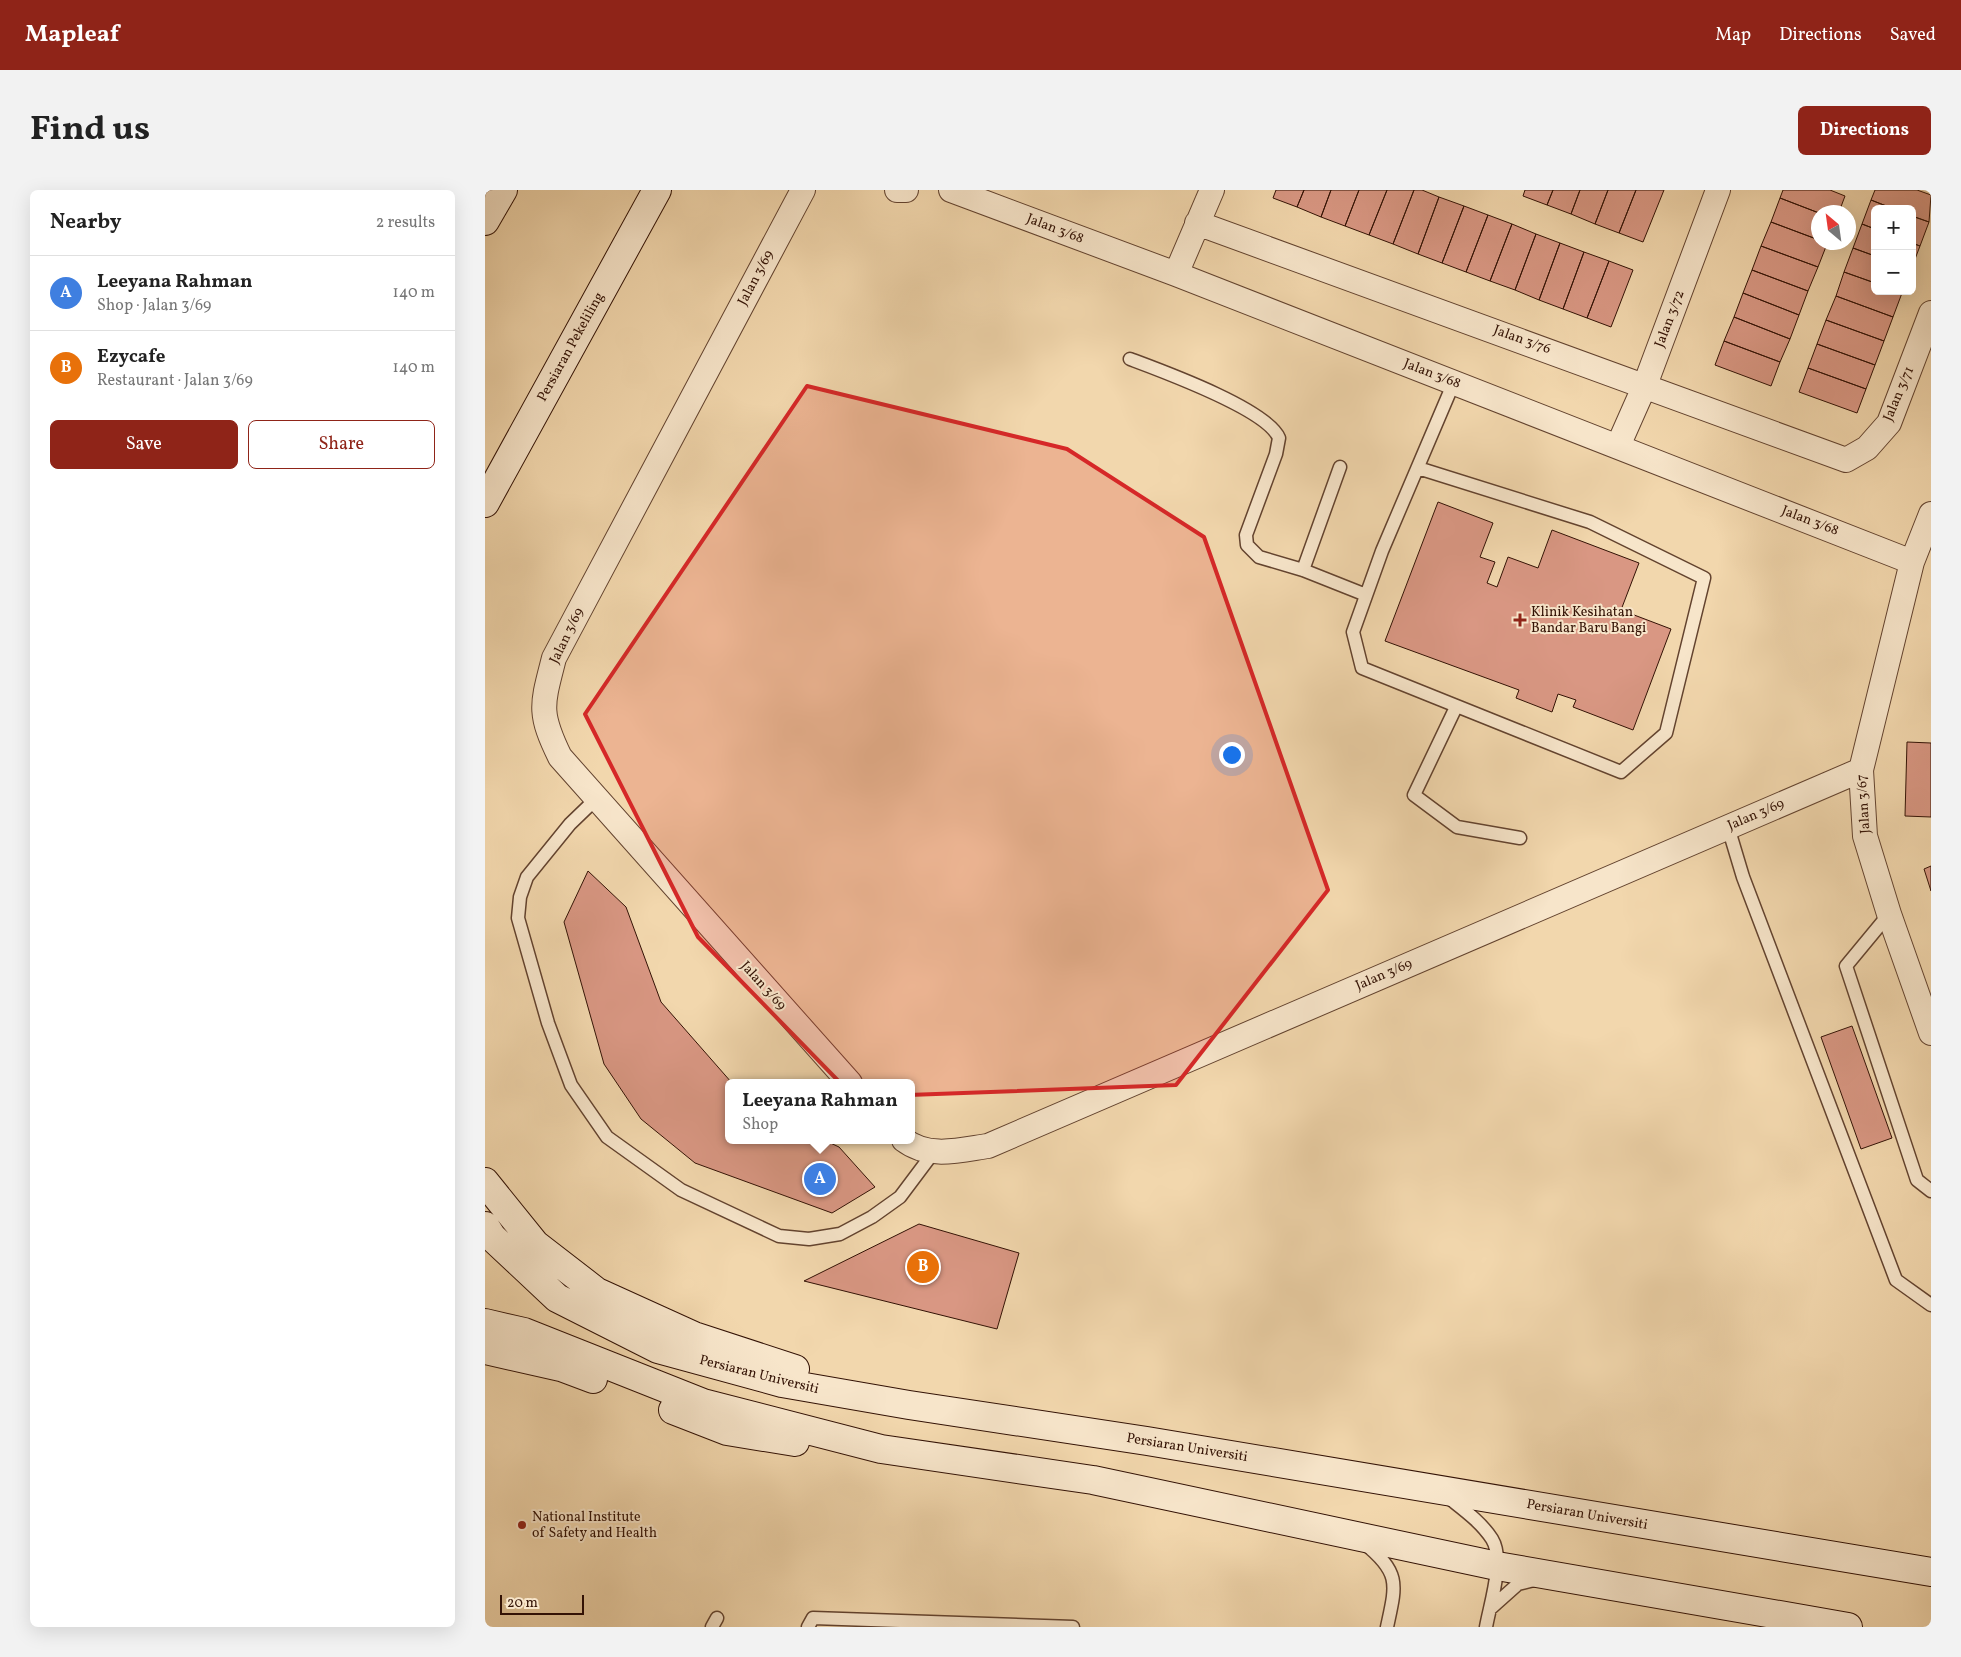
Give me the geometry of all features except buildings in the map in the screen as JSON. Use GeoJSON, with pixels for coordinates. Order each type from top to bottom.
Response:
{"type":"FeatureCollection","features":[{"type":"Feature","properties":{"kind":"main road"},"geometry":{"type":"LineString","coordinates":[[485,221],[503,190]]}},
{"type":"Feature","properties":{"kind":"main road","name":"Persiaran Pekeliling"},"geometry":{"type":"LineString","coordinates":[[485,503],[657,190]]}},
{"type":"Feature","properties":{"kind":"main road"},"geometry":{"type":"LineString","coordinates":[[485,1182],[535,1244],[597,1292],[695,1336],[909,1406]]}},
{"type":"Feature","properties":{"kind":"main road","name":"Persiaran Universiti"},"geometry":{"type":"LineString","coordinates":[[485,1226],[492,1237],[557,1298],[658,1349],[782,1383],[909,1406],[1147,1441],[1931,1572]]}},
{"type":"Feature","properties":{"kind":"main road"},"geometry":{"type":"LineString","coordinates":[[485,1323],[524,1332],[703,1403],[881,1449]]}},
{"type":"Feature","properties":{"kind":"main road"},"geometry":{"type":"LineString","coordinates":[[485,1350],[561,1367],[727,1431],[779,1441],[881,1449],[1093,1480],[1497,1566],[1848,1627]]}},
{"type":"Feature","properties":{"kind":"street","name":"Jalan 3/69"},"geometry":{"type":"LineString","coordinates":[[803,190],[554,658],[543,703],[547,729],[560,757],[846,1079]]}},
{"type":"Feature","properties":{"kind":"street"},"geometry":{"type":"LineString","coordinates":[[897,190],[906,190]]}},
{"type":"Feature","properties":{"kind":"street","name":"Jalan 3/68"},"geometry":{"type":"LineString","coordinates":[[951,190],[1176,274],[1912,562]]}},
{"type":"Feature","properties":{"kind":"street"},"geometry":{"type":"LineString","coordinates":[[1176,274],[1212,190]]}},
{"type":"Feature","properties":{"kind":"street","name":"Jalan 3/72"},"geometry":{"type":"LineString","coordinates":[[1618,446],[1645,385],[1719,190]]}},
{"type":"Feature","properties":{"kind":"street","name":"Jalan 3/76"},"geometry":{"type":"LineString","coordinates":[[1197,223],[1645,385],[1846,460]]}},
{"type":"Feature","properties":{"kind":"street","name":"Jalan 3/71"},"geometry":{"type":"LineString","coordinates":[[1846,460],[1867,448],[1889,423],[1931,313]]}},
{"type":"Feature","properties":{"kind":"street","name":"Jalan 3/67"},"geometry":{"type":"LineString","coordinates":[[1931,514],[1912,562],[1861,770],[1865,836],[1889,914],[1931,1033]]}},
{"type":"Feature","properties":{"kind":"street","name":"Jalan 3/69"},"geometry":{"type":"LineString","coordinates":[[910,1144],[933,1153],[988,1146],[1861,770]]}},
{"type":"Feature","properties":{"kind":"lane"},"geometry":{"type":"LineString","coordinates":[[1130,359],[1206,389],[1269,424],[1279,438],[1276,454],[1246,535],[1247,545],[1259,557],[1303,570],[1366,596]]}},
{"type":"Feature","properties":{"kind":"lane"},"geometry":{"type":"LineString","coordinates":[[1418,468],[1590,522],[1704,578],[1666,733],[1621,772],[1362,668],[1353,632],[1382,551],[1453,382]]}},
{"type":"Feature","properties":{"kind":"lane"},"geometry":{"type":"LineString","coordinates":[[1303,570],[1340,467]]}},
{"type":"Feature","properties":{"kind":"lane"},"geometry":{"type":"LineString","coordinates":[[1456,707],[1414,795],[1457,827],[1520,838]]}},
{"type":"Feature","properties":{"kind":"lane"},"geometry":{"type":"LineString","coordinates":[[597,798],[570,824],[527,877],[520,897],[518,918],[548,1023],[571,1084],[607,1137],[681,1190],[779,1236],[809,1240],[840,1234],[873,1218],[899,1197],[933,1153]]}},
{"type":"Feature","properties":{"kind":"lane"},"geometry":{"type":"LineString","coordinates":[[1727,827],[1746,886],[1896,1280],[1931,1305]]}},
{"type":"Feature","properties":{"kind":"lane"},"geometry":{"type":"LineString","coordinates":[[1889,914],[1846,966],[1917,1180],[1931,1191]]}},
{"type":"Feature","properties":{"kind":"lane"},"geometry":{"type":"LineString","coordinates":[[1440,1490],[1477,1521],[1493,1540],[1497,1566],[1486,1627]]}},
{"type":"Feature","properties":{"kind":"lane"},"geometry":{"type":"LineString","coordinates":[[1355,1536],[1383,1559],[1395,1580],[1387,1627]]}},
{"type":"Feature","properties":{"kind":"lane"},"geometry":{"type":"LineString","coordinates":[[1489,1610],[1518,1584],[1549,1575]]}},
{"type":"Feature","properties":{"kind":"lane"},"geometry":{"type":"LineString","coordinates":[[808,1627],[813,1618],[1073,1627]]}},
{"type":"Feature","properties":{"kind":"highlighted area"},"geometry":{"type":"Polygon","coordinates":[[[807,386],[1067,449],[1204,537],[1328,890],[1176,1085],[854,1097],[698,937],[585,714],[807,386]]]}},
{"type":"Feature","properties":{"kind":"place","name":"Klinik Kesihatan Bandar Baru Bangi"},"geometry":{"type":"Point","coordinates":[1520,620]}},
{"type":"Feature","properties":{"kind":"place","name":"Leeyana Rahman"},"geometry":{"type":"Point","coordinates":[820,1179]}},
{"type":"Feature","properties":{"kind":"place","name":"Ezycafe"},"geometry":{"type":"Point","coordinates":[923,1267]}},
{"type":"Feature","properties":{"kind":"place","name":"National Institute of Safety and Health"},"geometry":{"type":"Point","coordinates":[522,1525]}}]}
